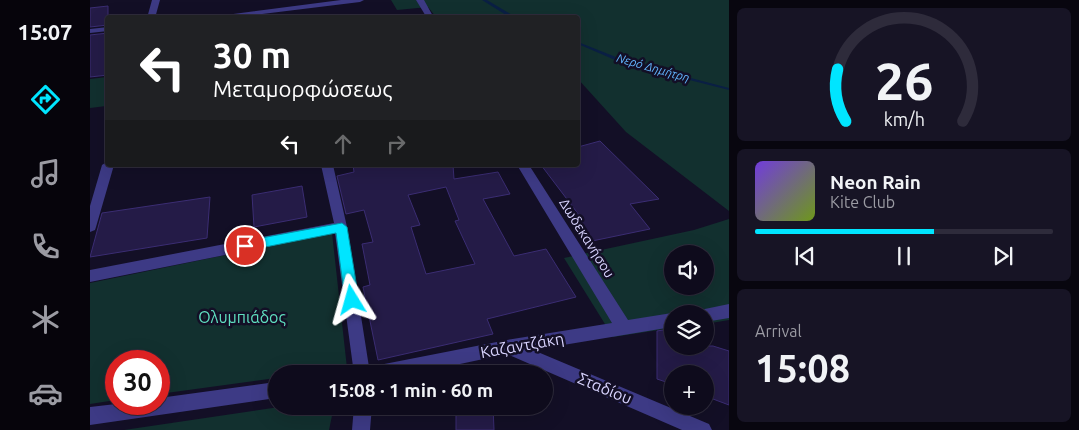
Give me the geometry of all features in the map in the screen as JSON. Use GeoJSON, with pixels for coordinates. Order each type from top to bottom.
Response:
{"type":"FeatureCollection","features":[{"type":"Feature","properties":{"kind":"street"},"geometry":{"type":"LineString","coordinates":[[152,15],[156,0]]}},
{"type":"Feature","properties":{"kind":"street"},"geometry":{"type":"LineString","coordinates":[[225,15],[296,4],[360,0]]}},
{"type":"Feature","properties":{"kind":"street"},"geometry":{"type":"LineString","coordinates":[[420,0],[429,15]]}},
{"type":"Feature","properties":{"kind":"street"},"geometry":{"type":"LineString","coordinates":[[90,31],[105,29]]}},
{"type":"Feature","properties":{"kind":"street"},"geometry":{"type":"LineString","coordinates":[[90,227],[107,167]]}},
{"type":"Feature","properties":{"kind":"street"},"geometry":{"type":"LineString","coordinates":[[327,167],[342,227],[361,365]]}},
{"type":"Feature","properties":{"kind":"street","name":"Δωδεκανήσου"},"geometry":{"type":"LineString","coordinates":[[524,167],[624,328]]}},
{"type":"Feature","properties":{"kind":"street"},"geometry":{"type":"LineString","coordinates":[[90,276],[342,227]]}},
{"type":"Feature","properties":{"kind":"street"},"geometry":{"type":"LineString","coordinates":[[714,314],[729,311]]}},
{"type":"Feature","properties":{"kind":"street","name":"Καζαντζάκη"},"geometry":{"type":"LineString","coordinates":[[417,365],[507,347],[664,321]]}},
{"type":"Feature","properties":{"kind":"street","name":"Σταδίου"},"geometry":{"type":"LineString","coordinates":[[507,347],[703,430]]}},
{"type":"Feature","properties":{"kind":"street"},"geometry":{"type":"LineString","coordinates":[[90,416],[268,391]]}},
{"type":"Feature","properties":{"kind":"street"},"geometry":{"type":"LineString","coordinates":[[361,430],[362,415]]}},
{"type":"Feature","properties":{"kind":"green space"},"geometry":{"type":"Polygon","coordinates":[[[391,0],[729,0],[729,211],[626,132],[580,81],[580,15],[434,15],[428,7],[397,10],[391,0]]]}},
{"type":"Feature","properties":{"kind":"green space"},"geometry":{"type":"Polygon","coordinates":[[[105,77],[105,106],[90,108],[90,79],[105,77]]]}},
{"type":"Feature","properties":{"kind":"green space"},"geometry":{"type":"Polygon","coordinates":[[[729,219],[729,320],[714,322],[714,305],[664,305],[664,329],[613,337],[564,258],[694,230],[729,219]]]}},
{"type":"Feature","properties":{"kind":"green space","name":"Ολυμπιάδος"},"geometry":{"type":"Polygon","coordinates":[[[332,233],[347,365],[268,365],[268,379],[170,392],[170,350],[105,350],[105,402],[90,404],[90,283],[332,233]]]}},
{"type":"Feature","properties":{"kind":"green space"},"geometry":{"type":"Polygon","coordinates":[[[268,409],[268,415],[332,415],[329,430],[124,430],[268,409]]]}},
{"type":"Feature","properties":{"kind":"building"},"geometry":{"type":"Polygon","coordinates":[[[108,6],[108,15],[105,15],[105,25],[90,27],[90,8],[108,6]]]}},
{"type":"Feature","properties":{"kind":"building"},"geometry":{"type":"Polygon","coordinates":[[[105,33],[105,75],[90,77],[90,35],[105,33]]]}},
{"type":"Feature","properties":{"kind":"building"},"geometry":{"type":"Polygon","coordinates":[[[600,141],[659,199],[630,204],[650,229],[592,241],[574,215],[579,215],[543,167],[580,167],[580,146],[600,141]]]}},
{"type":"Feature","properties":{"kind":"building"},"geometry":{"type":"Polygon","coordinates":[[[353,167],[453,167],[454,179],[498,172],[510,194],[483,199],[514,256],[546,249],[576,297],[487,319],[493,334],[378,360],[363,287],[370,285],[362,244],[373,242],[364,210],[346,214],[337,176],[354,172],[353,167]],[[446,187],[408,195],[420,225],[411,227],[426,274],[475,264],[455,221],[459,220],[446,187]]]}},
{"type":"Feature","properties":{"kind":"building"},"geometry":{"type":"Polygon","coordinates":[[[302,186],[307,217],[254,227],[252,195],[302,186]]]}},
{"type":"Feature","properties":{"kind":"building"},"geometry":{"type":"Polygon","coordinates":[[[210,197],[207,238],[90,257],[102,213],[210,197]]]}},
{"type":"Feature","properties":{"kind":"building"},"geometry":{"type":"Polygon","coordinates":[[[664,330],[664,355],[714,355],[714,346],[729,351],[729,405],[714,399],[714,365],[664,365],[664,381],[657,379],[657,331],[664,330]]]}},
{"type":"Feature","properties":{"kind":"building"},"geometry":{"type":"Polygon","coordinates":[[[456,415],[493,415],[494,430],[456,430],[456,415]]]}},
{"type":"Feature","properties":{"kind":"waterway","name":"Νερό Δημήτρη"},"geometry":{"type":"LineString","coordinates":[[484,0],[510,15]]}},
{"type":"Feature","properties":{"kind":"waterway","name":"Νερό Δημήτρη"},"geometry":{"type":"LineString","coordinates":[[580,44],[624,62],[729,89]]}},
{"type":"Feature","properties":{"kind":"route"},"geometry":{"type":"LineString","coordinates":[[245,246],[342,227],[352,300]]}}]}
